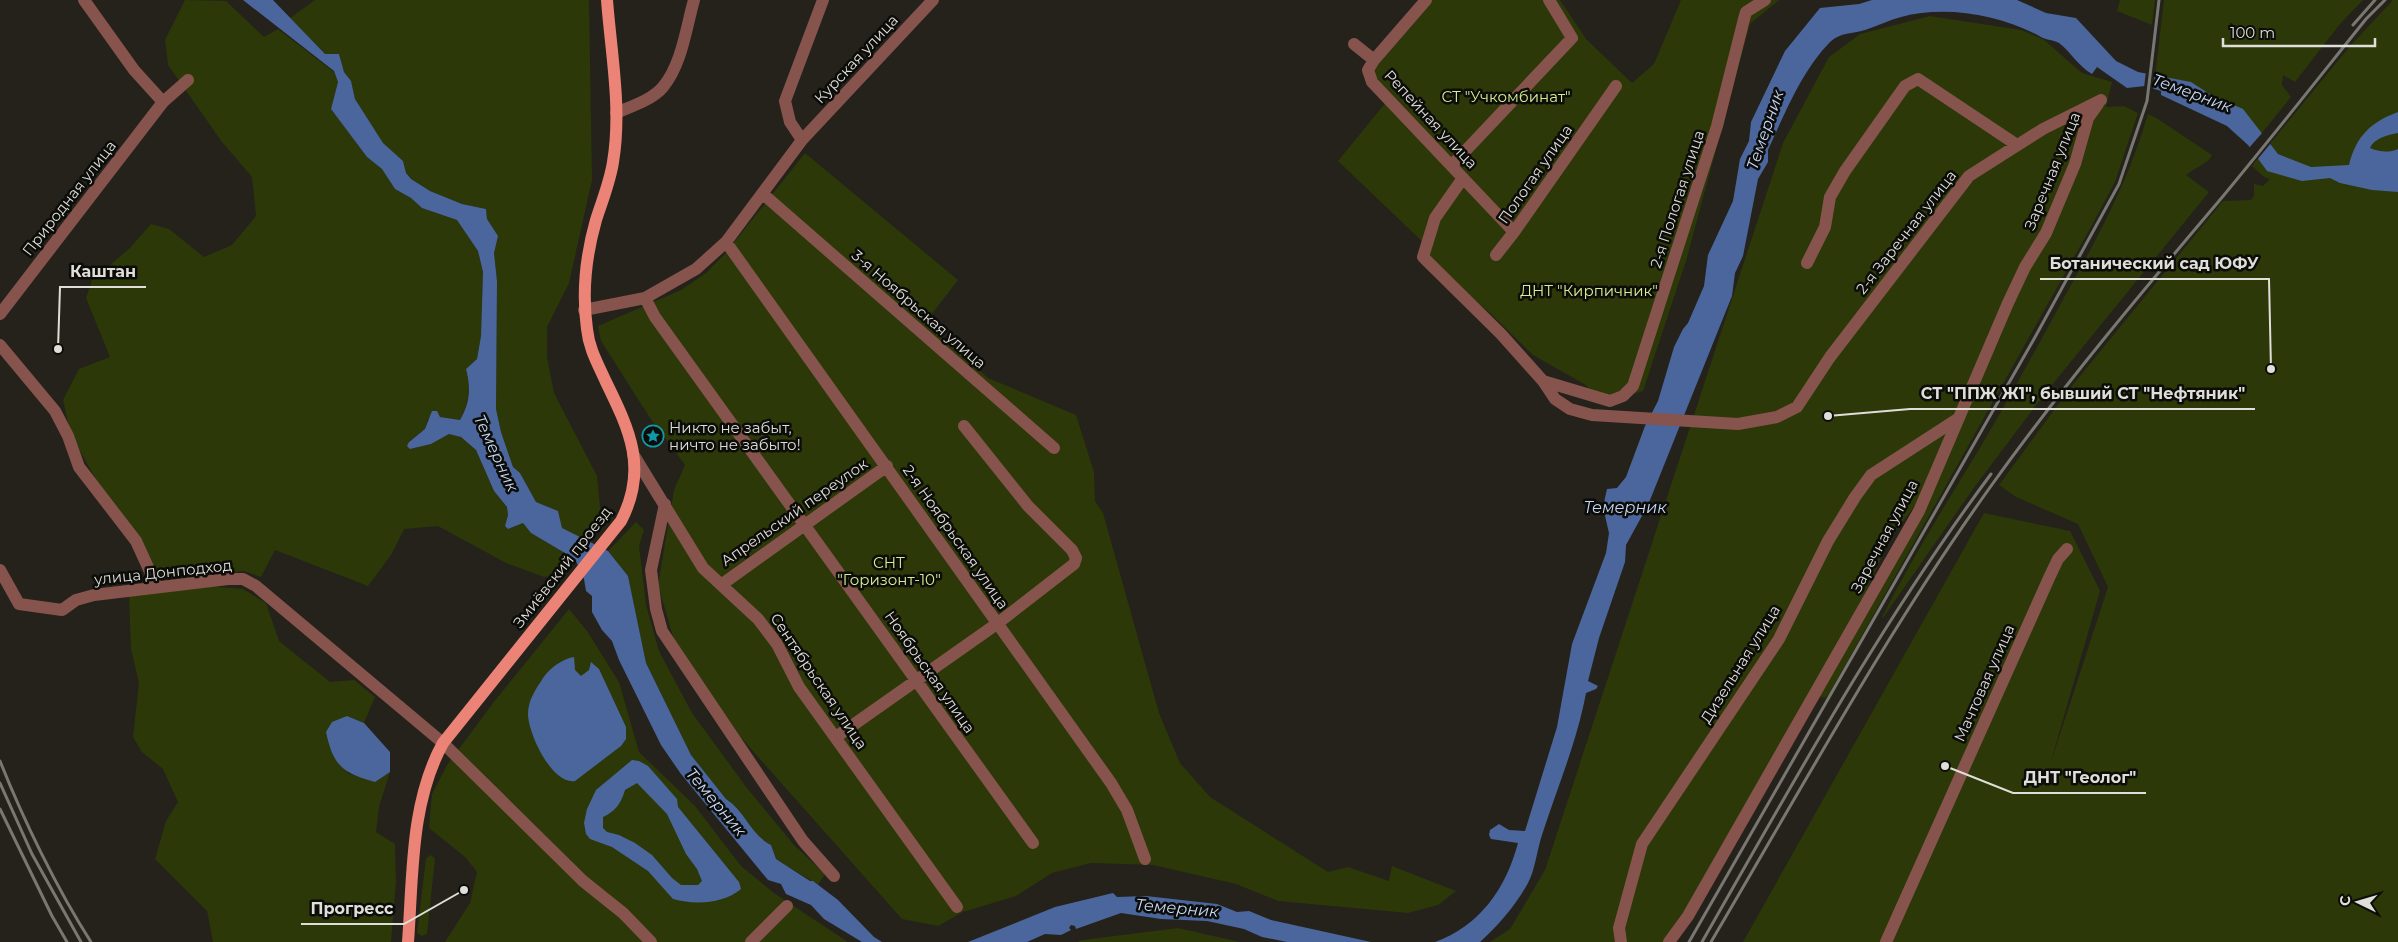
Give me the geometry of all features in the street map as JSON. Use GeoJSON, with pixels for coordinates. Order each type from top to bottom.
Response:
{"type":"FeatureCollection","features":[{"type":"Feature","properties":{"kind":"main road","name":"Змиёвский проезд"},"geometry":{"type":"LineString","coordinates":[[408,942],[419,811],[429,774],[443,743],[621,521],[628,508],[636,473],[627,426],[589,346],[584,310],[589,252],[613,163],[616,113],[607,0]]}},
{"type":"Feature","properties":{"kind":"street"},"geometry":{"type":"LineString","coordinates":[[84,0],[134,70],[163,102]]}},
{"type":"Feature","properties":{"kind":"street"},"geometry":{"type":"LineString","coordinates":[[616,113],[644,101],[662,87],[676,65],[694,0]]}},
{"type":"Feature","properties":{"kind":"street"},"geometry":{"type":"LineString","coordinates":[[802,140],[790,122],[785,101],[823,0]]}},
{"type":"Feature","properties":{"kind":"street","name":"Курская улица"},"geometry":{"type":"LineString","coordinates":[[584,310],[645,298],[696,270],[726,242],[802,140],[933,0]]}},
{"type":"Feature","properties":{"kind":"street","name":"Репейная улица"},"geometry":{"type":"LineString","coordinates":[[1426,0],[1374,60],[1368,70],[1372,82],[1514,232]]}},
{"type":"Feature","properties":{"kind":"street"},"geometry":{"type":"LineString","coordinates":[[1452,165],[1572,38],[1549,0]]}},
{"type":"Feature","properties":{"kind":"street","name":"2-я Пологая улица"},"geometry":{"type":"LineString","coordinates":[[1543,381],[1610,401],[1623,396],[1633,386],[1717,126],[1746,12],[1765,0]]}},
{"type":"Feature","properties":{"kind":"street"},"geometry":{"type":"LineString","coordinates":[[1354,44],[1374,60]]}},
{"type":"Feature","properties":{"kind":"street"},"geometry":{"type":"LineString","coordinates":[[1807,263],[1825,227],[1830,197],[1845,171],[1905,86],[1918,79],[2018,145]]}},
{"type":"Feature","properties":{"kind":"street","name":"Природная улица"},"geometry":{"type":"LineString","coordinates":[[0,314],[163,102],[188,80]]}},
{"type":"Feature","properties":{"kind":"street","name":"Пологая улица"},"geometry":{"type":"LineString","coordinates":[[1496,255],[1616,86]]}},
{"type":"Feature","properties":{"kind":"street","name":"2-я Заречная улица"},"geometry":{"type":"LineString","coordinates":[[1543,381],[1555,399],[1570,409],[1592,415],[1738,424],[1776,417],[1796,406],[1830,357],[1969,176],[2043,128],[2101,100]]}},
{"type":"Feature","properties":{"kind":"street","name":"Заречная улица"},"geometry":{"type":"LineString","coordinates":[[1669,942],[1692,909],[1919,511],[2008,303],[2050,225],[2075,164],[2088,118],[2101,100]]}},
{"type":"Feature","properties":{"kind":"street"},"geometry":{"type":"LineString","coordinates":[[1463,178],[1435,218],[1423,257],[1500,334],[1543,381]]}},
{"type":"Feature","properties":{"kind":"street","name":"3-я Ноябрьская улица"},"geometry":{"type":"LineString","coordinates":[[763,194],[1054,448]]}},
{"type":"Feature","properties":{"kind":"street","name":"2-я Ноябрьская улица"},"geometry":{"type":"LineString","coordinates":[[726,242],[1111,783],[1127,810],[1145,858]]}},
{"type":"Feature","properties":{"kind":"street","name":"Ноябрьская улица"},"geometry":{"type":"LineString","coordinates":[[645,298],[655,317],[1033,844]]}},
{"type":"Feature","properties":{"kind":"street"},"geometry":{"type":"LineString","coordinates":[[0,345],[55,411],[68,436],[79,467],[136,541],[157,587]]}},
{"type":"Feature","properties":{"kind":"street","name":"Дизельная улица"},"geometry":{"type":"LineString","coordinates":[[1621,942],[1619,928],[1642,844],[1779,639],[1828,541],[1855,497],[1871,475],[1959,418]]}},
{"type":"Feature","properties":{"kind":"street"},"geometry":{"type":"LineString","coordinates":[[836,738],[998,623],[1074,564],[1076,558],[1072,550],[1028,506],[964,426]]}},
{"type":"Feature","properties":{"kind":"street","name":"Сентябрьская улица"},"geometry":{"type":"LineString","coordinates":[[633,454],[702,568],[758,619],[777,644],[799,687],[957,907]]}},
{"type":"Feature","properties":{"kind":"street","name":"Апрельский переулок"},"geometry":{"type":"LineString","coordinates":[[721,584],[887,466]]}},
{"type":"Feature","properties":{"kind":"street"},"geometry":{"type":"LineString","coordinates":[[665,504],[651,570],[656,609],[662,631],[802,841],[834,876]]}},
{"type":"Feature","properties":{"kind":"street","name":"Мачтовая улица"},"geometry":{"type":"LineString","coordinates":[[1886,942],[2049,578],[2058,559],[2067,549]]}},
{"type":"Feature","properties":{"kind":"street","name":"улица Донподход"},"geometry":{"type":"LineString","coordinates":[[0,570],[19,604],[62,610],[76,600],[94,595],[157,587],[228,579],[243,579],[256,586],[443,743],[584,881],[623,913],[651,942]]}},
{"type":"Feature","properties":{"kind":"street"},"geometry":{"type":"LineString","coordinates":[[751,942],[787,906]]}},
{"type":"Feature","properties":{"kind":"green space"},"geometry":{"type":"Polygon","coordinates":[[[185,0],[226,1],[264,37],[278,29],[334,72],[338,82],[331,109],[367,157],[382,169],[395,189],[411,198],[422,208],[457,220],[478,251],[483,272],[481,336],[477,359],[466,369],[469,389],[465,407],[460,420],[440,417],[428,419],[425,429],[409,441],[410,449],[431,444],[449,434],[461,437],[476,450],[494,491],[507,507],[508,515],[505,526],[508,529],[523,523],[531,533],[575,559],[563,573],[544,577],[506,563],[438,526],[404,529],[391,555],[368,586],[275,550],[261,577],[244,571],[159,579],[99,485],[71,435],[63,400],[79,369],[110,357],[86,298],[92,280],[129,249],[151,224],[169,229],[204,257],[232,245],[256,216],[252,177],[222,142],[168,65],[165,40],[185,0]]]}},
{"type":"Feature","properties":{"kind":"green space"},"geometry":{"type":"Polygon","coordinates":[[[315,0],[589,0],[592,180],[569,283],[547,327],[547,357],[554,393],[597,476],[602,527],[589,543],[562,528],[558,511],[536,502],[520,473],[513,467],[501,432],[496,409],[497,281],[494,253],[498,236],[487,219],[486,209],[462,204],[430,191],[411,179],[406,173],[403,161],[383,143],[355,99],[351,81],[344,72],[339,54],[325,54],[290,18],[315,0]]]}},
{"type":"Feature","properties":{"kind":"green space"},"geometry":{"type":"Polygon","coordinates":[[[1431,0],[1560,0],[1586,39],[1632,83],[1654,64],[1681,0],[1779,0],[1750,24],[1686,261],[1643,391],[1606,403],[1584,384],[1533,355],[1491,314],[1423,255],[1428,247],[1338,161],[1387,101],[1362,73],[1431,0]]]}},
{"type":"Feature","properties":{"kind":"green space"},"geometry":{"type":"Polygon","coordinates":[[[2120,0],[2155,0],[2152,25],[2117,11],[2120,0]]]}},
{"type":"Feature","properties":{"kind":"green space"},"geometry":{"type":"Polygon","coordinates":[[[2164,0],[2363,0],[2340,24],[2295,82],[2283,75],[2282,85],[2291,97],[2261,134],[2191,82],[2155,76],[2164,0]]]}},
{"type":"Feature","properties":{"kind":"green space"},"geometry":{"type":"Polygon","coordinates":[[[2393,0],[2398,0],[2398,942],[1743,942],[1984,513],[2070,531],[2100,591],[2050,765],[2108,587],[2078,524],[2016,497],[1999,485],[2071,387],[2223,201],[2251,200],[2254,196],[2254,184],[2263,186],[2270,179],[2264,177],[2252,166],[2258,158],[2267,171],[2289,159],[2278,154],[2269,145],[2351,45],[2393,0]]]}},
{"type":"Feature","properties":{"kind":"green space"},"geometry":{"type":"Polygon","coordinates":[[[1930,16],[2021,30],[2043,39],[2082,73],[2112,82],[2106,107],[2124,106],[2138,113],[2115,182],[1829,694],[1825,698],[1818,696],[1931,485],[1890,538],[1845,638],[1671,942],[1490,942],[1510,929],[1545,870],[1783,143],[1829,57],[1860,34],[1930,16]]]}},
{"type":"Feature","properties":{"kind":"green space"},"geometry":{"type":"Polygon","coordinates":[[[2148,114],[2212,155],[2207,161],[2186,175],[2209,192],[2043,396],[1973,489],[1883,618],[1905,573],[2003,408],[2090,250],[2132,162],[2148,114]]]}},
{"type":"Feature","properties":{"kind":"green space","name":"СНТ \"Горизонт-10\""},"geometry":{"type":"Polygon","coordinates":[[[805,153],[958,280],[925,323],[988,378],[1076,415],[1094,472],[1095,501],[1103,513],[1159,713],[1180,763],[1210,797],[1328,872],[1348,867],[1389,881],[1392,866],[1456,891],[1438,905],[1408,913],[1278,901],[1236,884],[1153,865],[1091,863],[1052,873],[1016,896],[963,912],[938,926],[902,919],[728,723],[674,640],[658,585],[674,490],[685,465],[650,418],[601,341],[598,326],[681,290],[706,273],[724,255],[805,153]]]}},
{"type":"Feature","properties":{"kind":"green space"},"geometry":{"type":"Polygon","coordinates":[[[636,522],[644,530],[639,546],[646,605],[659,651],[692,713],[747,788],[794,845],[825,874],[818,885],[776,859],[771,845],[758,835],[733,804],[726,799],[691,755],[646,663],[628,576],[608,551],[636,522]]]}},
{"type":"Feature","properties":{"kind":"green space"},"geometry":{"type":"Polygon","coordinates":[[[207,586],[243,589],[266,603],[279,641],[330,682],[354,680],[375,697],[364,723],[347,716],[347,773],[375,782],[390,772],[379,807],[376,832],[395,844],[396,881],[391,942],[213,942],[207,911],[155,859],[166,821],[178,802],[163,769],[142,752],[133,737],[139,683],[131,649],[129,595],[207,586]]]}},
{"type":"Feature","properties":{"kind":"green space"},"geometry":{"type":"Polygon","coordinates":[[[569,609],[587,631],[619,682],[639,752],[695,806],[741,866],[774,893],[848,942],[445,942],[470,903],[477,872],[465,857],[429,828],[432,794],[447,765],[493,703],[569,609]]]}},
{"type":"Feature","properties":{"kind":"green space"},"geometry":{"type":"Polygon","coordinates":[[[431,855],[435,859],[427,934],[422,936],[417,933],[426,858],[431,855]]]}},
{"type":"Feature","properties":{"kind":"green space"},"geometry":{"type":"Polygon","coordinates":[[[1178,928],[1240,942],[1077,942],[1082,940],[1178,928]]]}},
{"type":"Feature","properties":{"kind":"water"},"geometry":{"type":"Polygon","coordinates":[[[243,0],[273,0],[325,54],[339,54],[344,72],[351,81],[355,99],[383,143],[403,161],[406,173],[411,179],[430,191],[462,204],[486,209],[487,219],[498,236],[494,253],[497,281],[496,409],[501,432],[513,467],[520,473],[536,502],[558,511],[562,528],[608,551],[628,576],[646,663],[691,755],[758,835],[771,845],[776,859],[810,881],[813,881],[838,900],[874,937],[882,942],[862,942],[824,919],[811,905],[786,894],[781,884],[768,880],[681,774],[661,745],[619,660],[612,641],[602,630],[592,612],[592,596],[586,591],[584,579],[575,559],[531,533],[523,523],[508,529],[505,526],[508,515],[507,507],[494,491],[476,450],[461,437],[449,434],[431,444],[410,449],[407,446],[409,442],[425,429],[432,411],[437,411],[440,417],[460,420],[466,407],[469,383],[466,369],[477,359],[481,336],[483,272],[478,251],[457,220],[422,208],[411,198],[395,189],[382,169],[367,157],[331,109],[338,82],[334,71],[243,0]]]}},
{"type":"Feature","properties":{"kind":"water"},"geometry":{"type":"Polygon","coordinates":[[[1872,0],[2017,0],[2046,13],[2076,18],[2116,61],[2138,72],[2191,82],[2211,95],[2243,109],[2278,154],[2311,167],[2349,165],[2360,138],[2366,131],[2380,120],[2398,112],[2398,133],[2378,139],[2370,148],[2384,152],[2398,149],[2398,192],[2372,190],[2340,183],[2330,178],[2302,181],[2267,171],[2248,145],[2227,126],[2161,95],[2161,91],[2145,86],[2127,88],[2097,67],[2092,74],[2059,43],[2009,23],[1991,18],[1955,12],[1918,14],[1896,18],[1865,30],[1842,35],[1830,42],[1810,66],[1787,107],[1768,150],[1768,162],[1758,179],[1743,256],[1735,273],[1732,296],[1648,505],[1626,545],[1625,562],[1599,638],[1588,681],[1598,686],[1596,689],[1586,693],[1572,747],[1542,835],[1530,878],[1512,907],[1480,942],[1435,942],[1451,935],[1478,916],[1498,890],[1506,875],[1518,843],[1491,839],[1489,835],[1490,830],[1499,824],[1509,830],[1525,831],[1557,727],[1572,644],[1606,553],[1609,533],[1603,507],[1607,489],[1617,488],[1626,477],[1645,426],[1658,401],[1674,347],[1688,323],[1704,286],[1708,255],[1733,201],[1740,159],[1749,141],[1751,122],[1785,51],[1820,8],[1859,4],[1872,0]]]}},
{"type":"Feature","properties":{"kind":"water"},"geometry":{"type":"Polygon","coordinates":[[[574,657],[575,670],[581,676],[589,670],[591,662],[599,669],[626,727],[626,739],[621,746],[575,781],[566,780],[550,767],[532,733],[528,714],[529,704],[533,695],[546,674],[561,662],[574,657]]]}},
{"type":"Feature","properties":{"kind":"water"},"geometry":{"type":"Polygon","coordinates":[[[347,716],[364,723],[390,752],[390,772],[375,782],[347,771],[336,760],[332,752],[326,732],[332,722],[347,716]]]}},
{"type":"Feature","properties":{"kind":"water"},"geometry":{"type":"Polygon","coordinates":[[[632,760],[639,761],[648,766],[677,799],[678,807],[739,882],[741,889],[726,898],[708,902],[690,902],[673,899],[648,871],[612,847],[590,839],[586,834],[584,823],[587,809],[596,790],[632,760]],[[637,783],[625,790],[617,806],[603,817],[603,828],[607,832],[619,835],[635,843],[652,855],[672,878],[681,885],[698,885],[702,881],[697,869],[686,854],[667,814],[637,783]]]}},
{"type":"Feature","properties":{"kind":"water","name":"Темерник"},"geometry":{"type":"Polygon","coordinates":[[[1113,893],[1117,897],[1146,896],[1217,904],[1237,912],[1249,911],[1271,920],[1371,942],[1287,942],[1262,937],[1244,929],[1207,921],[1161,919],[1121,913],[1076,929],[1075,926],[1071,925],[1069,928],[1071,930],[1061,935],[1045,934],[1027,942],[968,942],[1055,907],[1113,893]]]}},
{"type":"Feature","properties":{"kind":"pier"},"geometry":{"type":"Polygon","coordinates":[[[2146,71],[2155,73],[2153,91],[2144,88],[2146,71]]]}},
{"type":"Feature","properties":{"kind":"pier"},"geometry":{"type":"Polygon","coordinates":[[[2263,132],[2271,143],[2257,160],[2248,149],[2263,132]]]}},
{"type":"Feature","properties":{"kind":"railway"},"geometry":{"type":"LineString","coordinates":[[1689,942],[2034,339],[2119,184],[2147,101],[2159,0]]}},
{"type":"Feature","properties":{"kind":"railway"},"geometry":{"type":"LineString","coordinates":[[2353,25],[2375,0]]}},
{"type":"Feature","properties":{"kind":"railway"},"geometry":{"type":"LineString","coordinates":[[1711,942],[1881,653],[1916,597],[1991,486],[2102,341],[2238,178],[2366,19],[2385,0]]}},
{"type":"Feature","properties":{"kind":"railway"},"geometry":{"type":"LineString","coordinates":[[1702,942],[1804,763],[1875,645],[1912,587],[1991,474]]}},
{"type":"Feature","properties":{"kind":"railway"},"geometry":{"type":"LineString","coordinates":[[0,761],[41,853],[91,942]]}},
{"type":"Feature","properties":{"kind":"railway"},"geometry":{"type":"LineString","coordinates":[[0,783],[32,854],[81,942]]}},
{"type":"Feature","properties":{"kind":"railway"},"geometry":{"type":"LineString","coordinates":[[0,809],[52,916],[67,942]]}},
{"type":"Feature","properties":{"kind":"place","name":"Каштан"},"geometry":{"type":"Point","coordinates":[58,349]}},
{"type":"Feature","properties":{"kind":"place","name":"Ботанический сад ЮФУ"},"geometry":{"type":"Point","coordinates":[2271,369]}},
{"type":"Feature","properties":{"kind":"place","name":"СТ \"ППЖ Ж1\", бывший СТ \"Нефтяник\""},"geometry":{"type":"Point","coordinates":[1828,416]}},
{"type":"Feature","properties":{"kind":"place","name":"Никто не забыт, ничто не забыто!"},"geometry":{"type":"Point","coordinates":[653,436]}},
{"type":"Feature","properties":{"kind":"place","name":"ДНТ \"Геолог\""},"geometry":{"type":"Point","coordinates":[1945,766]}},
{"type":"Feature","properties":{"kind":"place","name":"Прогресс"},"geometry":{"type":"Point","coordinates":[464,890]}},
{"type":"Feature","properties":{"kind":"park label","name":"СТ \"Учкомбинат\""},"geometry":{"type":"Point","coordinates":[1506,96]}},
{"type":"Feature","properties":{"kind":"park label","name":"ДНТ \"Кирпичник\""},"geometry":{"type":"Point","coordinates":[1589,290]}}]}
